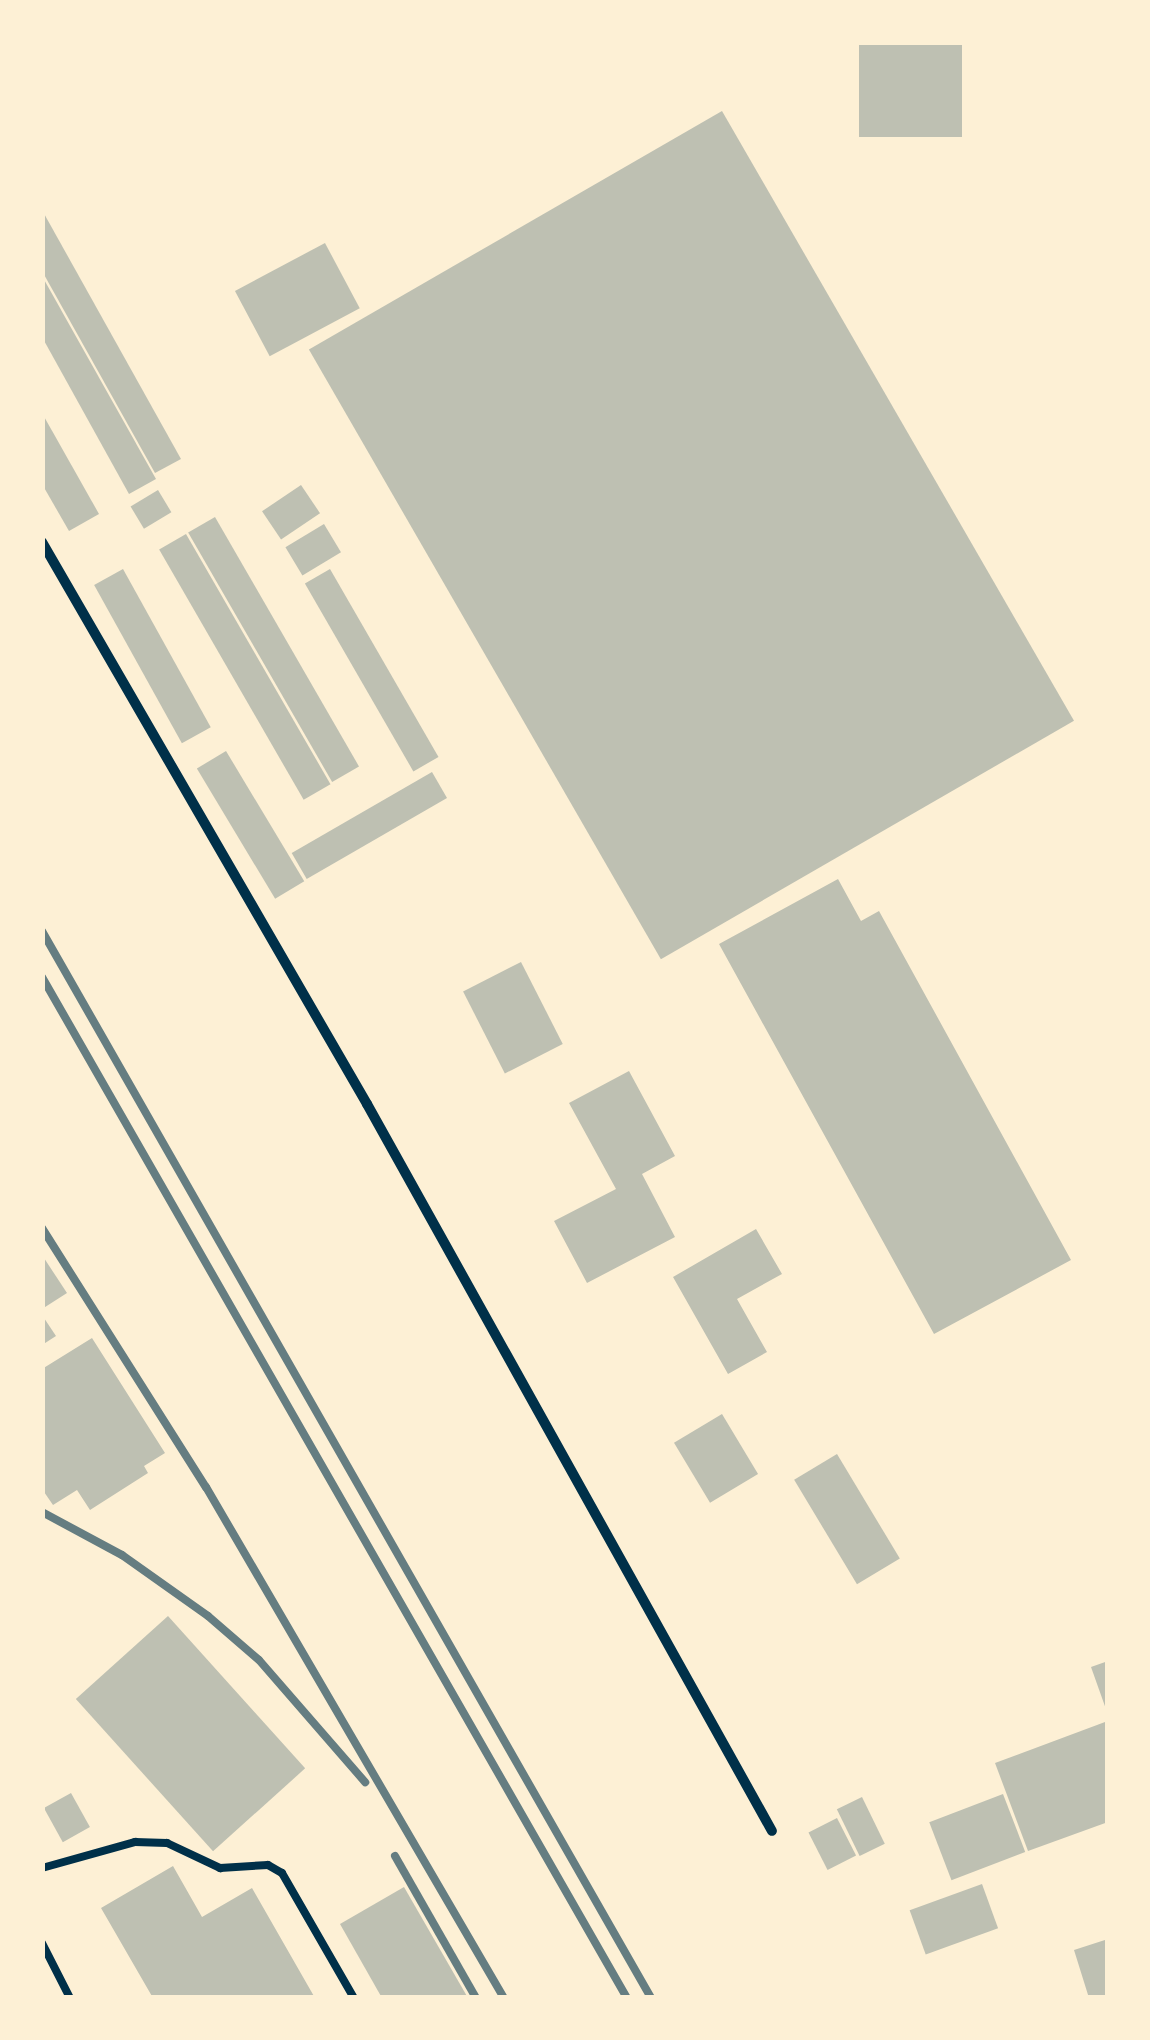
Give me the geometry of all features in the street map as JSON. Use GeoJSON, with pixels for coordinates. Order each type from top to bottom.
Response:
{"type":"FeatureCollection","features":[{"type":"Feature","properties":{"kind":"street"},"geometry":{"type":"LineString","coordinates":[[42,542],[367,1104],[772,1831]]}},
{"type":"Feature","properties":{"kind":"lane"},"geometry":{"type":"LineString","coordinates":[[42,1868],[134,1842],[167,1843],[220,1868],[268,1865],[282,1873],[354,1998]]}},
{"type":"Feature","properties":{"kind":"lane"},"geometry":{"type":"LineString","coordinates":[[42,1944],[70,1998]]}},
{"type":"Feature","properties":{"kind":"building"},"geometry":{"type":"Polygon","coordinates":[[[859,42],[962,42],[962,137],[859,137],[859,42]]]}},
{"type":"Feature","properties":{"kind":"building"},"geometry":{"type":"Polygon","coordinates":[[[722,111],[1074,721],[661,959],[309,350],[722,111]]]}},
{"type":"Feature","properties":{"kind":"building"},"geometry":{"type":"Polygon","coordinates":[[[42,210],[181,459],[155,473],[42,271],[42,210]]]}},
{"type":"Feature","properties":{"kind":"building"},"geometry":{"type":"Polygon","coordinates":[[[325,243],[360,308],[270,356],[235,291],[325,243]]]}},
{"type":"Feature","properties":{"kind":"building"},"geometry":{"type":"Polygon","coordinates":[[[42,276],[156,479],[129,494],[42,337],[42,276]]]}},
{"type":"Feature","properties":{"kind":"building"},"geometry":{"type":"Polygon","coordinates":[[[42,413],[99,514],[69,531],[42,484],[42,413]]]}},
{"type":"Feature","properties":{"kind":"building"},"geometry":{"type":"Polygon","coordinates":[[[301,485],[320,513],[281,539],[262,511],[301,485]]]}},
{"type":"Feature","properties":{"kind":"building"},"geometry":{"type":"Polygon","coordinates":[[[158,490],[171,512],[144,529],[131,506],[158,490]]]}},
{"type":"Feature","properties":{"kind":"building"},"geometry":{"type":"Polygon","coordinates":[[[215,517],[359,766],[332,782],[188,532],[215,517]]]}},
{"type":"Feature","properties":{"kind":"building"},"geometry":{"type":"Polygon","coordinates":[[[324,524],[341,552],[302,575],[285,547],[324,524]]]}},
{"type":"Feature","properties":{"kind":"building"},"geometry":{"type":"Polygon","coordinates":[[[186,534],[330,784],[304,800],[159,550],[186,534]]]}},
{"type":"Feature","properties":{"kind":"building"},"geometry":{"type":"Polygon","coordinates":[[[123,569],[211,727],[182,743],[94,585],[123,569]]]}},
{"type":"Feature","properties":{"kind":"building"},"geometry":{"type":"Polygon","coordinates":[[[330,569],[438,757],[413,771],[305,584],[330,569]]]}},
{"type":"Feature","properties":{"kind":"building"},"geometry":{"type":"Polygon","coordinates":[[[226,751],[304,881],[275,899],[197,769],[226,751]]]}},
{"type":"Feature","properties":{"kind":"building"},"geometry":{"type":"Polygon","coordinates":[[[432,772],[447,798],[307,879],[292,853],[432,772]]]}},
{"type":"Feature","properties":{"kind":"building"},"geometry":{"type":"Polygon","coordinates":[[[838,879],[861,921],[879,911],[1071,1260],[934,1334],[719,944],[838,879]]]}},
{"type":"Feature","properties":{"kind":"building"},"geometry":{"type":"Polygon","coordinates":[[[521,962],[563,1044],[505,1073],[463,992],[521,962]]]}},
{"type":"Feature","properties":{"kind":"building"},"geometry":{"type":"Polygon","coordinates":[[[629,1071],[675,1156],[642,1174],[675,1237],[587,1283],[554,1221],[616,1189],[569,1103],[629,1071]]]}},
{"type":"Feature","properties":{"kind":"building"},"geometry":{"type":"Polygon","coordinates":[[[756,1229],[782,1274],[737,1299],[767,1352],[728,1374],[673,1277],[756,1229]]]}},
{"type":"Feature","properties":{"kind":"building"},"geometry":{"type":"Polygon","coordinates":[[[42,1255],[67,1293],[42,1309],[42,1255]]]}},
{"type":"Feature","properties":{"kind":"building"},"geometry":{"type":"Polygon","coordinates":[[[42,1315],[56,1336],[42,1345],[42,1315]]]}},
{"type":"Feature","properties":{"kind":"building"},"geometry":{"type":"Polygon","coordinates":[[[92,1338],[165,1453],[144,1466],[148,1473],[90,1510],[77,1490],[53,1505],[42,1489],[42,1369],[92,1338]]]}},
{"type":"Feature","properties":{"kind":"building"},"geometry":{"type":"Polygon","coordinates":[[[722,1414],[758,1474],[710,1503],[674,1443],[722,1414]]]}},
{"type":"Feature","properties":{"kind":"building"},"geometry":{"type":"Polygon","coordinates":[[[837,1454],[900,1559],[857,1584],[794,1480],[837,1454]]]}},
{"type":"Feature","properties":{"kind":"building"},"geometry":{"type":"Polygon","coordinates":[[[168,1616],[305,1768],[213,1851],[76,1699],[168,1616]]]}},
{"type":"Feature","properties":{"kind":"building"},"geometry":{"type":"Polygon","coordinates":[[[1108,1661],[1108,1712],[1107,1712],[1091,1667],[1108,1661]]]}},
{"type":"Feature","properties":{"kind":"building"},"geometry":{"type":"Polygon","coordinates":[[[1105,1722],[1108,1822],[1028,1851],[995,1763],[1105,1722]]]}},
{"type":"Feature","properties":{"kind":"building"},"geometry":{"type":"Polygon","coordinates":[[[71,1793],[90,1827],[63,1842],[44,1808],[71,1793]]]}},
{"type":"Feature","properties":{"kind":"building"},"geometry":{"type":"Polygon","coordinates":[[[1003,1794],[1025,1852],[951,1880],[929,1822],[1003,1794]]]}},
{"type":"Feature","properties":{"kind":"building"},"geometry":{"type":"Polygon","coordinates":[[[862,1797],[885,1844],[860,1856],[837,1809],[862,1797]]]}},
{"type":"Feature","properties":{"kind":"building"},"geometry":{"type":"Polygon","coordinates":[[[837,1818],[856,1855],[828,1870],[808,1833],[837,1818]]]}},
{"type":"Feature","properties":{"kind":"building"},"geometry":{"type":"Polygon","coordinates":[[[173,1866],[202,1917],[252,1888],[315,1998],[153,1998],[101,1908],[173,1866]]]}},
{"type":"Feature","properties":{"kind":"building"},"geometry":{"type":"Polygon","coordinates":[[[982,1884],[998,1928],[926,1955],[910,1910],[982,1884]]]}},
{"type":"Feature","properties":{"kind":"building"},"geometry":{"type":"Polygon","coordinates":[[[404,1887],[468,1998],[382,1998],[340,1924],[404,1887]]]}},
{"type":"Feature","properties":{"kind":"building"},"geometry":{"type":"Polygon","coordinates":[[[1108,1939],[1108,1998],[1089,1998],[1074,1950],[1108,1939]]]}},
{"type":"Feature","properties":{"kind":"railway"},"geometry":{"type":"LineString","coordinates":[[42,931],[651,1998]]}},
{"type":"Feature","properties":{"kind":"railway"},"geometry":{"type":"LineString","coordinates":[[42,977],[627,1998]]}},
{"type":"Feature","properties":{"kind":"railway"},"geometry":{"type":"LineString","coordinates":[[42,1228],[206,1487],[504,1998]]}},
{"type":"Feature","properties":{"kind":"railway"},"geometry":{"type":"LineString","coordinates":[[42,1512],[122,1555],[208,1616],[259,1660],[365,1782]]}},
{"type":"Feature","properties":{"kind":"railway"},"geometry":{"type":"LineString","coordinates":[[395,1856],[476,1998]]}}]}
